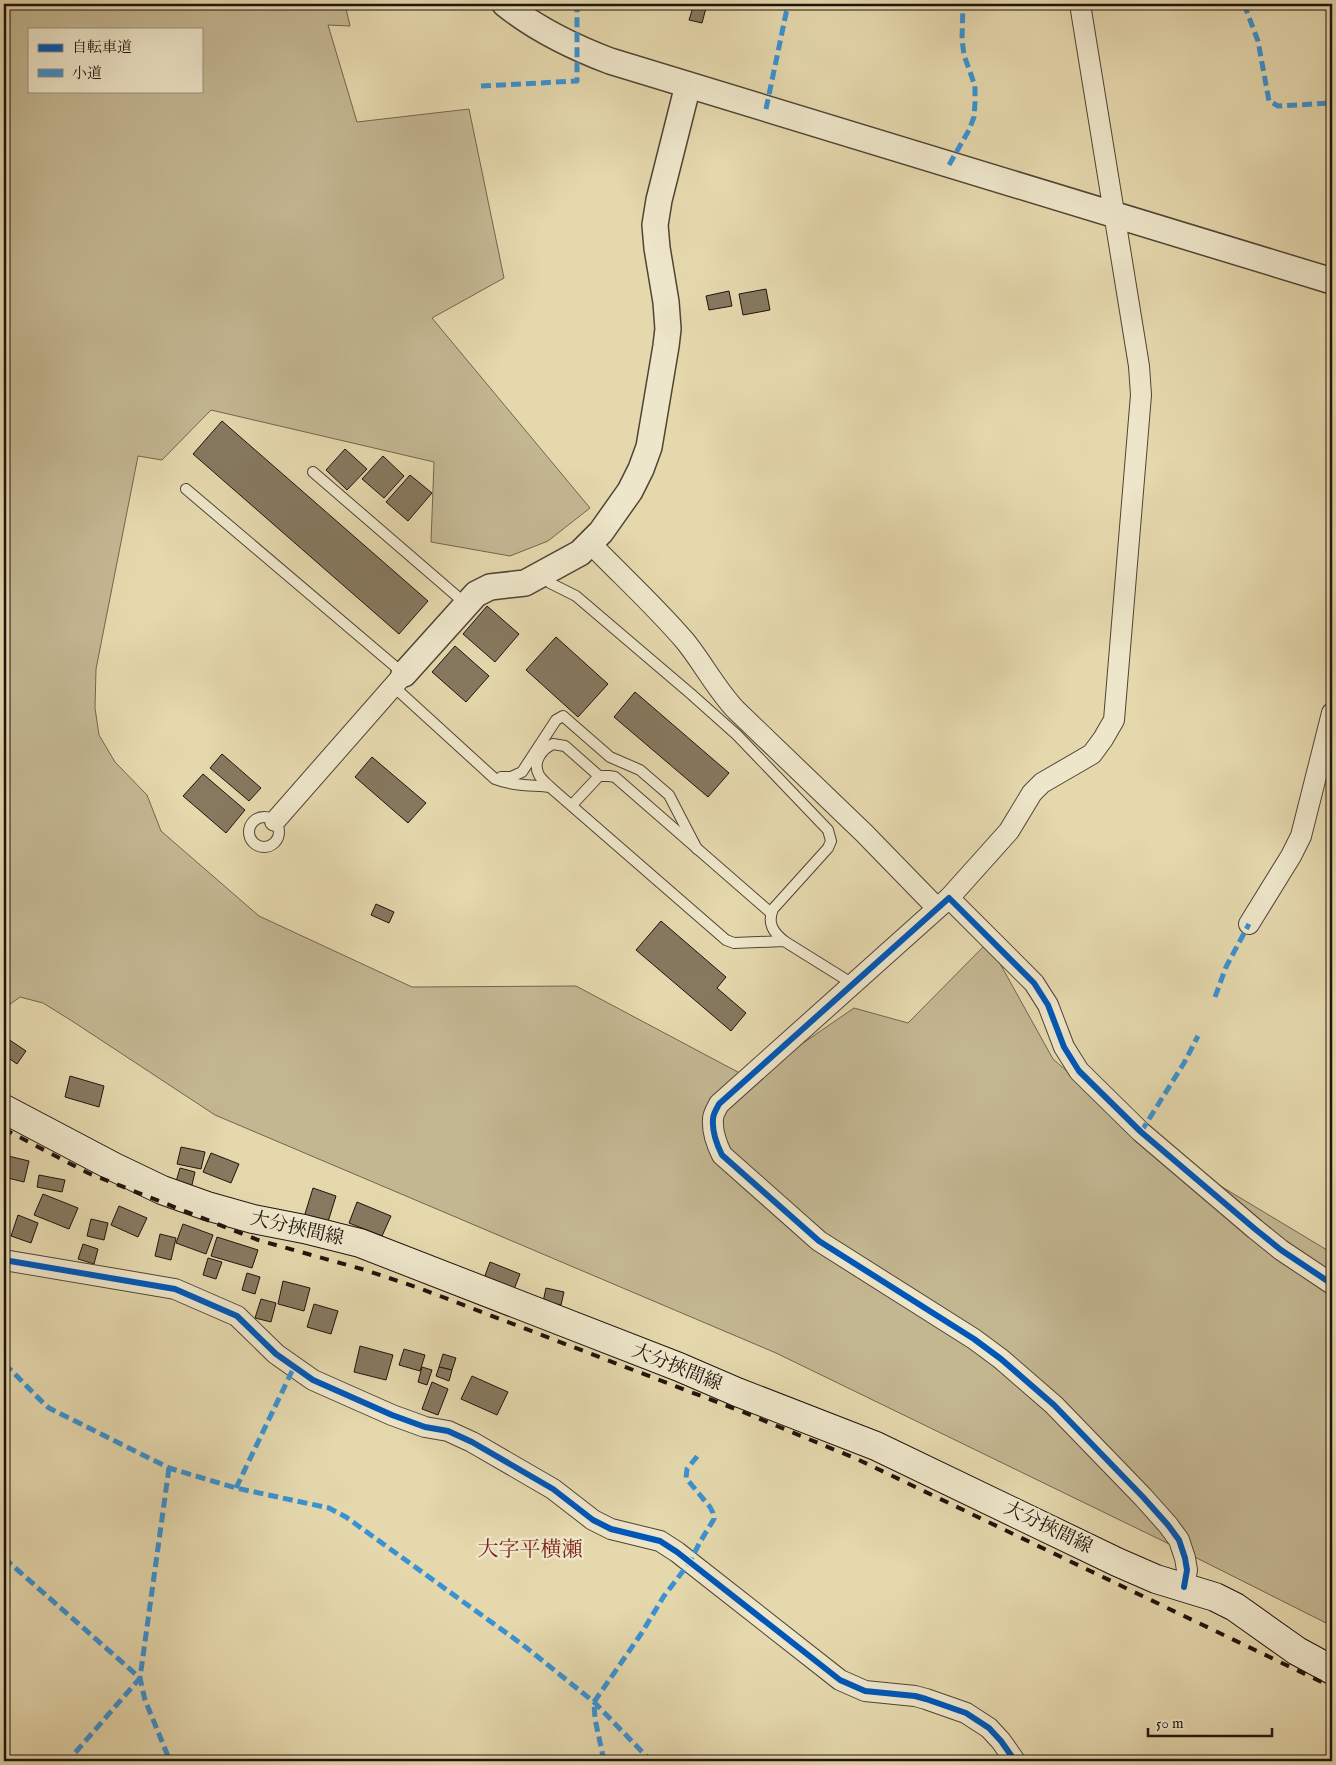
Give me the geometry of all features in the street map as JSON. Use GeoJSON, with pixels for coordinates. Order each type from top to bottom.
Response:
{"type":"FeatureCollection","features":[{"type":"Feature","properties":{"kind":"main road","name":"大分挾間線"},"geometry":{"type":"LineString","coordinates":[[4,1109],[121,1171],[162,1190],[207,1206],[253,1219],[360,1243],[894,1453],[1117,1562],[1156,1579],[1215,1597],[1235,1607],[1297,1651],[1332,1670]]}},
{"type":"Feature","properties":{"kind":"street"},"geometry":{"type":"LineString","coordinates":[[505,4],[540,28],[577,47],[618,64],[1332,281]]}},
{"type":"Feature","properties":{"kind":"street"},"geometry":{"type":"LineString","coordinates":[[1080,4],[1115,215],[1141,395],[1114,720],[1103,740],[1092,754],[1042,783],[1032,793],[1009,831],[943,903],[719,1104],[713,1119],[718,1147],[722,1155],[819,1241],[974,1339],[1001,1359],[1054,1404],[1143,1497],[1179,1540],[1187,1570],[1184,1587]]}},
{"type":"Feature","properties":{"kind":"street"},"geometry":{"type":"LineString","coordinates":[[275,821],[466,604],[484,589],[525,583],[580,553],[591,544],[630,492],[649,447],[666,346],[668,329],[666,302],[655,225],[658,200],[688,85]]}},
{"type":"Feature","properties":{"kind":"street"},"geometry":{"type":"LineString","coordinates":[[591,544],[686,642],[736,710],[864,833],[1034,983],[1048,1005],[1064,1047],[1079,1070],[1141,1132],[1247,1223],[1281,1250],[1332,1284]]}},
{"type":"Feature","properties":{"kind":"street"},"geometry":{"type":"LineString","coordinates":[[1249,924],[1291,856],[1301,836],[1332,712]]}},
{"type":"Feature","properties":{"kind":"street"},"geometry":{"type":"LineString","coordinates":[[4,1260],[175,1289],[236,1316],[276,1354],[313,1380],[392,1415],[425,1427],[448,1431],[472,1442],[563,1495],[593,1520],[611,1529],[660,1541],[677,1552],[840,1680],[865,1691],[905,1694],[926,1698],[966,1713],[989,1728],[1015,1761]]}},
{"type":"Feature","properties":{"kind":"lane"},"geometry":{"type":"LineString","coordinates":[[313,472],[466,604]]}},
{"type":"Feature","properties":{"kind":"lane"},"geometry":{"type":"LineString","coordinates":[[186,489],[399,680],[491,775],[502,782],[550,787]]}},
{"type":"Feature","properties":{"kind":"lane"},"geometry":{"type":"LineString","coordinates":[[543,574],[550,583],[576,596],[737,735],[828,830],[831,841],[828,848],[773,909],[770,922],[771,927],[784,941],[853,984]]}},
{"type":"Feature","properties":{"kind":"lane"},"geometry":{"type":"LineString","coordinates":[[491,775],[511,777],[522,772],[556,720],[563,716],[610,756],[640,770],[669,795],[697,849]]}},
{"type":"Feature","properties":{"kind":"lane"},"geometry":{"type":"LineString","coordinates":[[771,914],[615,777],[599,776],[565,746],[553,744],[542,751],[537,764],[539,776],[726,940],[734,943],[784,941]]}},
{"type":"Feature","properties":{"kind":"lane"},"geometry":{"type":"LineString","coordinates":[[572,805],[599,776]]}},
{"type":"Feature","properties":{"kind":"shaded area"},"geometry":{"type":"Polygon","coordinates":[[[4,4],[345,4],[350,26],[328,25],[357,122],[469,109],[504,278],[432,318],[590,508],[548,541],[510,556],[431,542],[434,462],[211,410],[162,460],[138,456],[96,669],[95,708],[99,735],[115,762],[147,795],[161,831],[259,916],[412,987],[576,986],[751,1079],[854,1008],[908,1023],[988,942],[1053,1059],[1144,1140],[1332,1253],[1332,1626],[1163,1541],[776,1353],[215,1115],[43,1003],[20,997],[4,1007],[4,4]]]}},
{"type":"Feature","properties":{"kind":"building"},"geometry":{"type":"Polygon","coordinates":[[[694,4],[707,4],[702,23],[689,20],[694,4]]]}},
{"type":"Feature","properties":{"kind":"building"},"geometry":{"type":"Polygon","coordinates":[[[766,289],[770,310],[743,315],[739,294],[766,289]]]}},
{"type":"Feature","properties":{"kind":"building"},"geometry":{"type":"Polygon","coordinates":[[[729,291],[732,306],[709,310],[706,296],[729,291]]]}},
{"type":"Feature","properties":{"kind":"building"},"geometry":{"type":"Polygon","coordinates":[[[222,421],[428,601],[399,634],[193,454],[222,421]]]}},
{"type":"Feature","properties":{"kind":"building"},"geometry":{"type":"Polygon","coordinates":[[[345,449],[367,469],[347,490],[326,470],[345,449]]]}},
{"type":"Feature","properties":{"kind":"building"},"geometry":{"type":"Polygon","coordinates":[[[383,456],[404,476],[384,498],[362,479],[383,456]]]}},
{"type":"Feature","properties":{"kind":"building"},"geometry":{"type":"Polygon","coordinates":[[[410,475],[432,493],[408,521],[386,502],[410,475]]]}},
{"type":"Feature","properties":{"kind":"building"},"geometry":{"type":"Polygon","coordinates":[[[487,606],[519,634],[495,662],[463,634],[487,606]]]}},
{"type":"Feature","properties":{"kind":"building"},"geometry":{"type":"Polygon","coordinates":[[[556,637],[608,684],[578,717],[526,670],[556,637]]]}},
{"type":"Feature","properties":{"kind":"building"},"geometry":{"type":"Polygon","coordinates":[[[455,646],[489,676],[466,702],[432,672],[455,646]]]}},
{"type":"Feature","properties":{"kind":"building"},"geometry":{"type":"Polygon","coordinates":[[[635,692],[729,773],[708,797],[614,717],[635,692]]]}},
{"type":"Feature","properties":{"kind":"building"},"geometry":{"type":"Polygon","coordinates":[[[222,754],[261,788],[249,801],[210,768],[222,754]]]}},
{"type":"Feature","properties":{"kind":"building"},"geometry":{"type":"Polygon","coordinates":[[[372,757],[426,803],[408,823],[355,777],[372,757]]]}},
{"type":"Feature","properties":{"kind":"building"},"geometry":{"type":"Polygon","coordinates":[[[203,774],[245,810],[226,833],[183,796],[203,774]]]}},
{"type":"Feature","properties":{"kind":"building"},"geometry":{"type":"Polygon","coordinates":[[[376,904],[394,912],[389,923],[371,915],[376,904]]]}},
{"type":"Feature","properties":{"kind":"building"},"geometry":{"type":"Polygon","coordinates":[[[661,921],[726,977],[717,988],[746,1013],[731,1031],[636,950],[661,921]]]}},
{"type":"Feature","properties":{"kind":"building"},"geometry":{"type":"Polygon","coordinates":[[[5,1037],[26,1051],[17,1064],[4,1055],[5,1037]]]}},
{"type":"Feature","properties":{"kind":"building"},"geometry":{"type":"Polygon","coordinates":[[[70,1076],[104,1086],[99,1107],[65,1097],[70,1076]]]}},
{"type":"Feature","properties":{"kind":"building"},"geometry":{"type":"Polygon","coordinates":[[[181,1147],[205,1152],[201,1169],[177,1164],[181,1147]]]}},
{"type":"Feature","properties":{"kind":"building"},"geometry":{"type":"Polygon","coordinates":[[[211,1153],[239,1164],[231,1183],[203,1172],[211,1153]]]}},
{"type":"Feature","properties":{"kind":"building"},"geometry":{"type":"Polygon","coordinates":[[[4,1155],[29,1161],[24,1182],[4,1177],[4,1155]]]}},
{"type":"Feature","properties":{"kind":"building"},"geometry":{"type":"Polygon","coordinates":[[[180,1168],[195,1172],[191,1189],[175,1185],[180,1168]]]}},
{"type":"Feature","properties":{"kind":"building"},"geometry":{"type":"Polygon","coordinates":[[[39,1175],[65,1180],[62,1192],[37,1187],[39,1175]]]}},
{"type":"Feature","properties":{"kind":"building"},"geometry":{"type":"Polygon","coordinates":[[[313,1188],[336,1196],[327,1225],[304,1217],[313,1188]]]}},
{"type":"Feature","properties":{"kind":"building"},"geometry":{"type":"Polygon","coordinates":[[[43,1194],[78,1208],[69,1229],[34,1215],[43,1194]]]}},
{"type":"Feature","properties":{"kind":"building"},"geometry":{"type":"Polygon","coordinates":[[[357,1202],[391,1216],[382,1236],[349,1223],[357,1202]]]}},
{"type":"Feature","properties":{"kind":"building"},"geometry":{"type":"Polygon","coordinates":[[[119,1206],[147,1218],[138,1237],[111,1225],[119,1206]]]}},
{"type":"Feature","properties":{"kind":"building"},"geometry":{"type":"Polygon","coordinates":[[[18,1215],[38,1223],[31,1243],[11,1236],[18,1215]]]}},
{"type":"Feature","properties":{"kind":"building"},"geometry":{"type":"Polygon","coordinates":[[[91,1219],[108,1223],[104,1240],[87,1236],[91,1219]]]}},
{"type":"Feature","properties":{"kind":"building"},"geometry":{"type":"Polygon","coordinates":[[[183,1224],[213,1235],[206,1254],[176,1243],[183,1224]]]}},
{"type":"Feature","properties":{"kind":"building"},"geometry":{"type":"Polygon","coordinates":[[[160,1234],[176,1238],[171,1260],[155,1256],[160,1234]]]}},
{"type":"Feature","properties":{"kind":"building"},"geometry":{"type":"Polygon","coordinates":[[[217,1237],[258,1250],[252,1268],[211,1256],[217,1237]]]}},
{"type":"Feature","properties":{"kind":"building"},"geometry":{"type":"Polygon","coordinates":[[[83,1244],[98,1249],[94,1264],[78,1259],[83,1244]]]}},
{"type":"Feature","properties":{"kind":"building"},"geometry":{"type":"Polygon","coordinates":[[[208,1258],[222,1262],[216,1279],[203,1275],[208,1258]]]}},
{"type":"Feature","properties":{"kind":"building"},"geometry":{"type":"Polygon","coordinates":[[[490,1262],[520,1274],[513,1292],[483,1281],[490,1262]]]}},
{"type":"Feature","properties":{"kind":"building"},"geometry":{"type":"Polygon","coordinates":[[[247,1273],[260,1277],[255,1294],[242,1290],[247,1273]]]}},
{"type":"Feature","properties":{"kind":"building"},"geometry":{"type":"Polygon","coordinates":[[[283,1281],[310,1288],[304,1311],[278,1304],[283,1281]]]}},
{"type":"Feature","properties":{"kind":"building"},"geometry":{"type":"Polygon","coordinates":[[[546,1288],[564,1292],[561,1305],[543,1302],[546,1288]]]}},
{"type":"Feature","properties":{"kind":"building"},"geometry":{"type":"Polygon","coordinates":[[[261,1299],[276,1303],[271,1322],[255,1318],[261,1299]]]}},
{"type":"Feature","properties":{"kind":"building"},"geometry":{"type":"Polygon","coordinates":[[[314,1304],[338,1311],[331,1334],[307,1327],[314,1304]]]}},
{"type":"Feature","properties":{"kind":"building"},"geometry":{"type":"Polygon","coordinates":[[[360,1346],[393,1355],[386,1380],[354,1372],[360,1346]]]}},
{"type":"Feature","properties":{"kind":"building"},"geometry":{"type":"Polygon","coordinates":[[[404,1349],[425,1355],[420,1371],[399,1365],[404,1349]]]}},
{"type":"Feature","properties":{"kind":"building"},"geometry":{"type":"Polygon","coordinates":[[[443,1354],[456,1358],[452,1370],[439,1367],[443,1354]]]}},
{"type":"Feature","properties":{"kind":"building"},"geometry":{"type":"Polygon","coordinates":[[[422,1367],[432,1370],[427,1385],[418,1382],[422,1367]]]}},
{"type":"Feature","properties":{"kind":"building"},"geometry":{"type":"Polygon","coordinates":[[[439,1367],[452,1370],[449,1381],[436,1376],[439,1367]]]}},
{"type":"Feature","properties":{"kind":"building"},"geometry":{"type":"Polygon","coordinates":[[[472,1376],[508,1392],[497,1415],[461,1399],[472,1376]]]}},
{"type":"Feature","properties":{"kind":"building"},"geometry":{"type":"Polygon","coordinates":[[[432,1382],[448,1389],[438,1415],[422,1409],[432,1382]]]}},
{"type":"Feature","properties":{"kind":"railway"},"geometry":{"type":"LineString","coordinates":[[4,1129],[88,1173],[258,1240],[365,1270],[419,1288],[743,1412],[857,1459],[1332,1687]]}},
{"type":"Feature","properties":{"kind":"marked path"},"geometry":{"type":"LineString","coordinates":[[481,86],[577,81],[577,4]]}},
{"type":"Feature","properties":{"kind":"marked path"},"geometry":{"type":"LineString","coordinates":[[766,109],[788,4]]}},
{"type":"Feature","properties":{"kind":"marked path"},"geometry":{"type":"LineString","coordinates":[[949,165],[969,130],[974,117],[975,86],[964,55],[962,39],[963,4]]}},
{"type":"Feature","properties":{"kind":"marked path"},"geometry":{"type":"LineString","coordinates":[[1244,4],[1258,41],[1269,101],[1278,106],[1332,103]]}},
{"type":"Feature","properties":{"kind":"marked path"},"geometry":{"type":"LineString","coordinates":[[1215,997],[1226,967],[1249,924]]}},
{"type":"Feature","properties":{"kind":"marked path"},"geometry":{"type":"LineString","coordinates":[[1141,1132],[1184,1063],[1198,1036]]}},
{"type":"Feature","properties":{"kind":"marked path"},"geometry":{"type":"LineString","coordinates":[[4,1364],[49,1408],[169,1468],[236,1488],[329,1508],[346,1517],[523,1645],[594,1702],[651,1761]]}},
{"type":"Feature","properties":{"kind":"marked path"},"geometry":{"type":"LineString","coordinates":[[236,1488],[294,1367]]}},
{"type":"Feature","properties":{"kind":"marked path"},"geometry":{"type":"LineString","coordinates":[[604,1761],[595,1719],[594,1702],[641,1634],[664,1596],[690,1562],[714,1519],[710,1507],[686,1478],[687,1469],[699,1454]]}},
{"type":"Feature","properties":{"kind":"marked path"},"geometry":{"type":"LineString","coordinates":[[169,1468],[140,1678],[145,1700],[170,1761]]}},
{"type":"Feature","properties":{"kind":"marked path"},"geometry":{"type":"LineString","coordinates":[[4,1558],[140,1678],[68,1761]]}},
{"type":"Feature","properties":{"kind":"cycle path"},"geometry":{"type":"LineString","coordinates":[[1184,1587],[1187,1570],[1179,1540],[1143,1497],[1054,1405],[1001,1359],[974,1339],[819,1241],[722,1155],[713,1128],[715,1111],[719,1104],[949,898],[1034,983],[1048,1005],[1064,1047],[1079,1071],[1141,1132],[1255,1229],[1281,1250],[1332,1284]]}},
{"type":"Feature","properties":{"kind":"cycle path"},"geometry":{"type":"LineString","coordinates":[[4,1260],[175,1289],[237,1316],[276,1354],[313,1380],[392,1415],[425,1427],[448,1431],[472,1442],[553,1489],[593,1520],[611,1529],[660,1541],[677,1552],[840,1680],[865,1691],[915,1696],[966,1713],[989,1728],[1015,1761]]}},
{"type":"Feature","properties":{"kind":"district","name":"大字平横瀬"},"geometry":{"type":"Point","coordinates":[530,1550]}}]}
